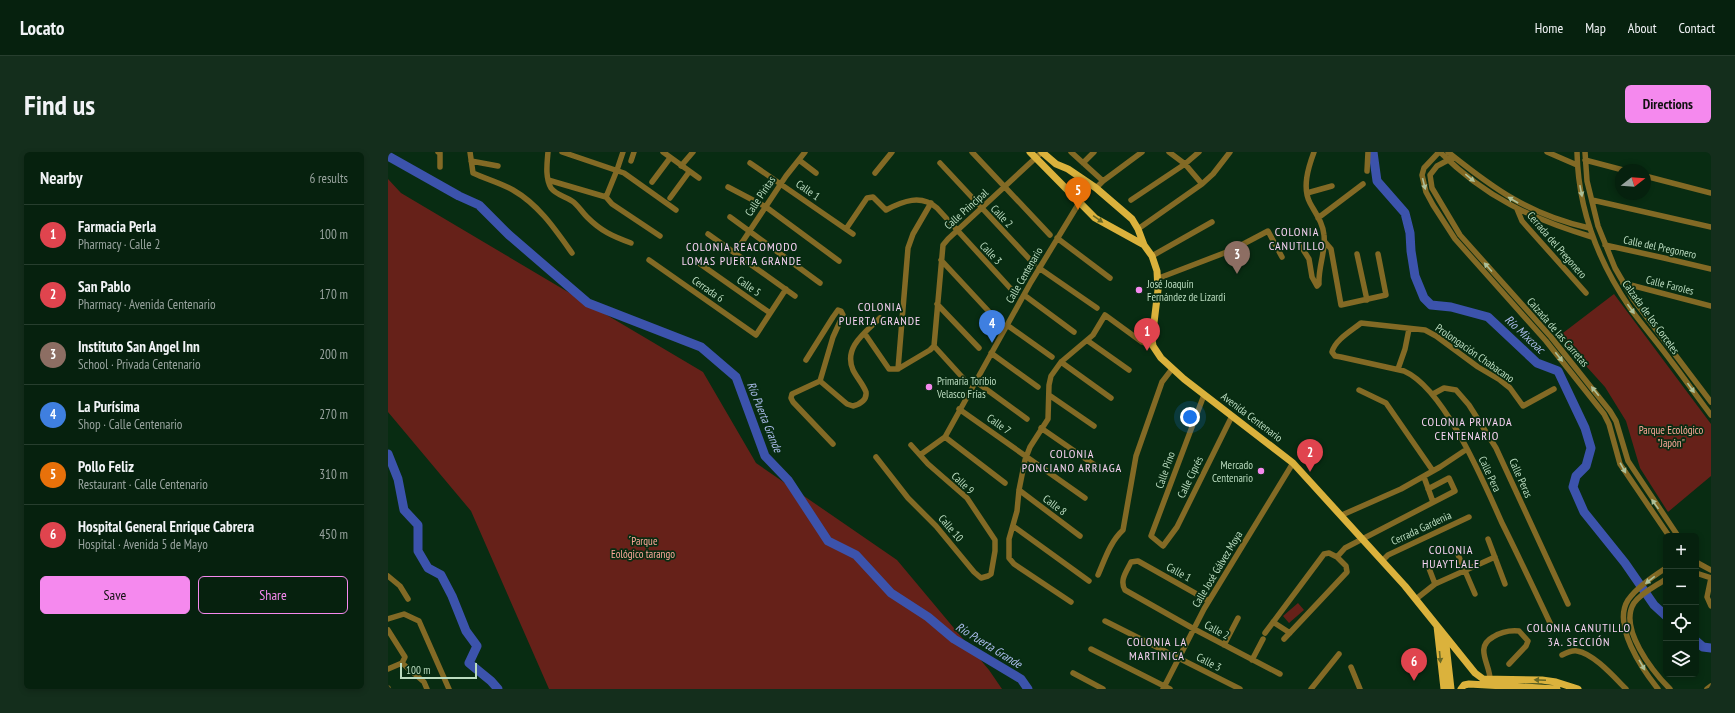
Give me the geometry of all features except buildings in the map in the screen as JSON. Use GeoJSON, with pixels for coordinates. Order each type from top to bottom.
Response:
{"type":"FeatureCollection","features":[{"type":"Feature","properties":{"kind":"main road"},"geometry":{"type":"LineString","coordinates":[[1030,152],[1095,218],[1144,245]]}},
{"type":"Feature","properties":{"kind":"main road"},"geometry":{"type":"LineString","coordinates":[[1042,152],[1056,164],[1068,169],[1096,188],[1127,214],[1138,229],[1144,245],[1152,256],[1159,278],[1152,331],[1154,346]]}},
{"type":"Feature","properties":{"kind":"main road"},"geometry":{"type":"LineString","coordinates":[[1049,171],[1056,164]]}},
{"type":"Feature","properties":{"kind":"main road","name":"Avenida Centenario"},"geometry":{"type":"LineString","coordinates":[[1154,346],[1157,353],[1172,370],[1293,463],[1383,560],[1475,673],[1488,680]]}},
{"type":"Feature","properties":{"kind":"main road"},"geometry":{"type":"LineString","coordinates":[[1437,626],[1444,689]]}},
{"type":"Feature","properties":{"kind":"main road"},"geometry":{"type":"LineString","coordinates":[[1445,636],[1451,689]]}},
{"type":"Feature","properties":{"kind":"main road"},"geometry":{"type":"LineString","coordinates":[[1461,689],[1464,685],[1488,680],[1556,682],[1578,689]]}},
{"type":"Feature","properties":{"kind":"main road"},"geometry":{"type":"LineString","coordinates":[[1488,680],[1557,689]]}},
{"type":"Feature","properties":{"kind":"street"},"geometry":{"type":"LineString","coordinates":[[438,152],[440,153],[440,167]]}},
{"type":"Feature","properties":{"kind":"street"},"geometry":{"type":"LineString","coordinates":[[470,152],[473,173],[512,189],[532,202],[547,217],[572,253]]}},
{"type":"Feature","properties":{"kind":"street"},"geometry":{"type":"LineString","coordinates":[[548,152],[546,173],[551,188],[557,194],[577,205],[600,229],[610,236],[631,243]]}},
{"type":"Feature","properties":{"kind":"street"},"geometry":{"type":"LineString","coordinates":[[562,152],[624,173],[676,210]]}},
{"type":"Feature","properties":{"kind":"street"},"geometry":{"type":"LineString","coordinates":[[606,197],[623,152]]}},
{"type":"Feature","properties":{"kind":"street"},"geometry":{"type":"LineString","coordinates":[[631,161],[634,152]]}},
{"type":"Feature","properties":{"kind":"street"},"geometry":{"type":"LineString","coordinates":[[663,152],[699,178]]}},
{"type":"Feature","properties":{"kind":"street"},"geometry":{"type":"LineString","coordinates":[[681,166],[693,152]]}},
{"type":"Feature","properties":{"kind":"street","name":"Calle Piritas"},"geometry":{"type":"LineString","coordinates":[[734,253],[781,184],[805,152]]}},
{"type":"Feature","properties":{"kind":"street"},"geometry":{"type":"LineString","coordinates":[[875,173],[892,152]]}},
{"type":"Feature","properties":{"kind":"street"},"geometry":{"type":"LineString","coordinates":[[972,152],[1050,235]]}},
{"type":"Feature","properties":{"kind":"street","name":"Calle Principal"},"geometry":{"type":"LineString","coordinates":[[934,346],[943,245],[1042,152]]}},
{"type":"Feature","properties":{"kind":"street"},"geometry":{"type":"LineString","coordinates":[[1071,152],[1103,182]]}},
{"type":"Feature","properties":{"kind":"street"},"geometry":{"type":"LineString","coordinates":[[1083,163],[1094,152]]}},
{"type":"Feature","properties":{"kind":"street"},"geometry":{"type":"LineString","coordinates":[[1096,188],[1142,152]]}},
{"type":"Feature","properties":{"kind":"street"},"geometry":{"type":"LineString","coordinates":[[1169,152],[1185,164],[1202,184]]}},
{"type":"Feature","properties":{"kind":"street"},"geometry":{"type":"LineString","coordinates":[[1130,200],[1185,164],[1199,152]]}},
{"type":"Feature","properties":{"kind":"street"},"geometry":{"type":"LineString","coordinates":[[1138,229],[1202,184],[1213,174],[1230,152]]}},
{"type":"Feature","properties":{"kind":"street"},"geometry":{"type":"LineString","coordinates":[[1299,243],[1308,259],[1312,278],[1317,286],[1319,284],[1318,274],[1325,242],[1322,225],[1309,201],[1307,193],[1308,167],[1314,152]]}},
{"type":"Feature","properties":{"kind":"street"},"geometry":{"type":"LineString","coordinates":[[1367,171],[1368,152]]}},
{"type":"Feature","properties":{"kind":"street"},"geometry":{"type":"LineString","coordinates":[[1440,152],[1476,182],[1516,209],[1548,223],[1592,237]]}},
{"type":"Feature","properties":{"kind":"street","name":"Calzada de las Carretas"},"geometry":{"type":"LineString","coordinates":[[1440,152],[1428,161],[1422,175],[1423,182],[1433,205],[1455,239],[1546,341],[1604,414],[1613,436],[1620,464],[1667,533]]}},
{"type":"Feature","properties":{"kind":"street"},"geometry":{"type":"LineString","coordinates":[[1448,152],[1480,178],[1518,203],[1553,217],[1589,228]]}},
{"type":"Feature","properties":{"kind":"street"},"geometry":{"type":"LineString","coordinates":[[1547,152],[1577,165]]}},
{"type":"Feature","properties":{"kind":"street","name":"Calzada de los Corceles"},"geometry":{"type":"LineString","coordinates":[[1577,152],[1580,190],[1589,228],[1614,283],[1631,309],[1711,415]]}},
{"type":"Feature","properties":{"kind":"street","name":"Calzada de los Corceles"},"geometry":{"type":"LineString","coordinates":[[1585,152],[1587,181],[1605,246],[1623,283],[1711,402]]}},
{"type":"Feature","properties":{"kind":"street","name":"Calzada de las Carretas"},"geometry":{"type":"LineString","coordinates":[[1454,157],[1437,166],[1430,175],[1432,188],[1442,207],[1464,240],[1551,337],[1610,411],[1616,421],[1628,461],[1636,476],[1676,533]]}},
{"type":"Feature","properties":{"kind":"street"},"geometry":{"type":"LineString","coordinates":[[652,182],[670,158]]}},
{"type":"Feature","properties":{"kind":"street"},"geometry":{"type":"LineString","coordinates":[[799,160],[816,173]]}},
{"type":"Feature","properties":{"kind":"street"},"geometry":{"type":"LineString","coordinates":[[1585,160],[1615,168]]}},
{"type":"Feature","properties":{"kind":"street"},"geometry":{"type":"LineString","coordinates":[[471,161],[498,166]]}},
{"type":"Feature","properties":{"kind":"street","name":"Calle 1"},"geometry":{"type":"LineString","coordinates":[[750,163],[853,234]]}},
{"type":"Feature","properties":{"kind":"street","name":"Calle 2"},"geometry":{"type":"LineString","coordinates":[[940,163],[1034,264]]}},
{"type":"Feature","properties":{"kind":"street"},"geometry":{"type":"LineString","coordinates":[[670,198],[689,172]]}},
{"type":"Feature","properties":{"kind":"street"},"geometry":{"type":"LineString","coordinates":[[1651,178],[1711,193]]}},
{"type":"Feature","properties":{"kind":"street"},"geometry":{"type":"LineString","coordinates":[[548,180],[606,197],[612,204],[660,236]]}},
{"type":"Feature","properties":{"kind":"street"},"geometry":{"type":"LineString","coordinates":[[1318,218],[1363,184]]}},
{"type":"Feature","properties":{"kind":"street"},"geometry":{"type":"LineString","coordinates":[[728,186],[766,206],[839,261]]}},
{"type":"Feature","properties":{"kind":"street"},"geometry":{"type":"LineString","coordinates":[[1307,193],[1332,186]]}},
{"type":"Feature","properties":{"kind":"street"},"geometry":{"type":"LineString","coordinates":[[846,229],[867,198],[870,197],[874,197],[886,210],[902,202],[922,199],[931,203],[913,234],[908,248],[898,369]]}},
{"type":"Feature","properties":{"kind":"street"},"geometry":{"type":"LineString","coordinates":[[1592,200],[1711,226]]}},
{"type":"Feature","properties":{"kind":"street","name":"Calle 3"},"geometry":{"type":"LineString","coordinates":[[931,203],[1011,289]]}},
{"type":"Feature","properties":{"kind":"street","name":"Calle Centenario"},"geometry":{"type":"LineString","coordinates":[[920,456],[945,437],[959,409],[1039,268],[1079,203]]}},
{"type":"Feature","properties":{"kind":"street","name":"Cerrada del Pregonero"},"geometry":{"type":"LineString","coordinates":[[1516,209],[1522,221],[1586,293]]}},
{"type":"Feature","properties":{"kind":"street"},"geometry":{"type":"LineString","coordinates":[[730,217],[820,283]]}},
{"type":"Feature","properties":{"kind":"street"},"geometry":{"type":"LineString","coordinates":[[1152,256],[1212,222]]}},
{"type":"Feature","properties":{"kind":"street"},"geometry":{"type":"LineString","coordinates":[[1159,278],[1232,250],[1268,231],[1282,257]]}},
{"type":"Feature","properties":{"kind":"street"},"geometry":{"type":"LineString","coordinates":[[708,234],[795,296]]}},
{"type":"Feature","properties":{"kind":"street"},"geometry":{"type":"LineString","coordinates":[[1057,238],[1110,278]]}},
{"type":"Feature","properties":{"kind":"street"},"geometry":{"type":"LineString","coordinates":[[1325,242],[1330,247],[1341,305],[1386,295],[1378,254]]}},
{"type":"Feature","properties":{"kind":"street","name":"Calle del Pregonero"},"geometry":{"type":"LineString","coordinates":[[1605,246],[1664,258],[1711,270]]}},
{"type":"Feature","properties":{"kind":"street"},"geometry":{"type":"LineString","coordinates":[[1357,254],[1367,300]]}},
{"type":"Feature","properties":{"kind":"street","name":"Cerrada 6"},"geometry":{"type":"LineString","coordinates":[[649,260],[756,335],[770,313]]}},
{"type":"Feature","properties":{"kind":"street"},"geometry":{"type":"LineString","coordinates":[[941,260],[993,316]]}},
{"type":"Feature","properties":{"kind":"street","name":"Calle 5"},"geometry":{"type":"LineString","coordinates":[[696,261],[770,313]]}},
{"type":"Feature","properties":{"kind":"street"},"geometry":{"type":"LineString","coordinates":[[1039,268],[1097,308]]}},
{"type":"Feature","properties":{"kind":"street","name":"Calle Faroles"},"geometry":{"type":"LineString","coordinates":[[1623,283],[1711,306]]}},
{"type":"Feature","properties":{"kind":"street"},"geometry":{"type":"LineString","coordinates":[[770,313],[786,289]]}},
{"type":"Feature","properties":{"kind":"street"},"geometry":{"type":"LineString","coordinates":[[1024,295],[1074,332]]}},
{"type":"Feature","properties":{"kind":"street"},"geometry":{"type":"LineString","coordinates":[[937,304],[979,348]]}},
{"type":"Feature","properties":{"kind":"street"},"geometry":{"type":"LineString","coordinates":[[806,360],[838,310],[841,311],[843,315],[833,338],[820,382]]}},
{"type":"Feature","properties":{"kind":"street"},"geometry":{"type":"LineString","coordinates":[[1071,602],[1014,564],[1008,558],[1009,539],[1017,510],[1019,490],[1026,455],[1041,428],[1048,419],[1051,376],[1061,362],[1093,335],[1105,315],[1142,342],[1154,346]]}},
{"type":"Feature","properties":{"kind":"street"},"geometry":{"type":"LineString","coordinates":[[820,382],[847,404],[853,406],[864,401],[867,396],[866,392],[852,369],[850,360],[854,346],[880,318]]}},
{"type":"Feature","properties":{"kind":"street","name":"Prolongación Chabacano"},"geometry":{"type":"LineString","coordinates":[[1332,352],[1333,347],[1361,323],[1366,322],[1425,330],[1436,336],[1478,367],[1500,380],[1510,388],[1523,406],[1554,389]]}},
{"type":"Feature","properties":{"kind":"street"},"geometry":{"type":"LineString","coordinates":[[1007,324],[1052,357]]}},
{"type":"Feature","properties":{"kind":"street"},"geometry":{"type":"LineString","coordinates":[[1398,369],[1405,349],[1409,329]]}},
{"type":"Feature","properties":{"kind":"street"},"geometry":{"type":"LineString","coordinates":[[865,334],[890,370],[893,371],[898,369],[930,350],[934,346],[963,378]]}},
{"type":"Feature","properties":{"kind":"street"},"geometry":{"type":"LineString","coordinates":[[1088,340],[1129,370]]}},
{"type":"Feature","properties":{"kind":"street","name":"Calle Pera"},"geometry":{"type":"LineString","coordinates":[[1332,352],[1335,356],[1341,358],[1398,369],[1413,375],[1433,394],[1467,449],[1551,625]]}},
{"type":"Feature","properties":{"kind":"street"},"geometry":{"type":"LineString","coordinates":[[991,353],[1038,387]]}},
{"type":"Feature","properties":{"kind":"street"},"geometry":{"type":"LineString","coordinates":[[1061,362],[1111,398]]}},
{"type":"Feature","properties":{"kind":"street"},"geometry":{"type":"LineString","coordinates":[[1098,575],[1108,550],[1116,536],[1123,530],[1136,456],[1162,382],[1172,370]]}},
{"type":"Feature","properties":{"kind":"street"},"geometry":{"type":"LineString","coordinates":[[975,381],[1027,419]]}},
{"type":"Feature","properties":{"kind":"street"},"geometry":{"type":"LineString","coordinates":[[820,382],[792,394],[791,398],[793,402],[833,444]]}},
{"type":"Feature","properties":{"kind":"street","name":"Calle Peras"},"geometry":{"type":"LineString","coordinates":[[1433,394],[1444,388],[1456,390],[1462,395],[1492,442],[1568,604]]}},
{"type":"Feature","properties":{"kind":"street"},"geometry":{"type":"LineString","coordinates":[[1359,390],[1386,403],[1433,471]]}},
{"type":"Feature","properties":{"kind":"street"},"geometry":{"type":"LineString","coordinates":[[1050,395],[1094,426]]}},
{"type":"Feature","properties":{"kind":"street","name":"Calle Pino"},"geometry":{"type":"LineString","coordinates":[[1164,546],[1151,536],[1204,395]]}},
{"type":"Feature","properties":{"kind":"street","name":"Calle 7"},"geometry":{"type":"LineString","coordinates":[[959,409],[1085,498]]}},
{"type":"Feature","properties":{"kind":"street","name":"Calle Ciprés"},"geometry":{"type":"LineString","coordinates":[[1164,546],[1177,526],[1232,416]]}},
{"type":"Feature","properties":{"kind":"street"},"geometry":{"type":"LineString","coordinates":[[1041,428],[1096,466]]}},
{"type":"Feature","properties":{"kind":"street"},"geometry":{"type":"LineString","coordinates":[[945,437],[1005,483]]}},
{"type":"Feature","properties":{"kind":"street","name":"Calle 9"},"geometry":{"type":"LineString","coordinates":[[911,445],[920,456],[967,498],[995,540]]}},
{"type":"Feature","properties":{"kind":"street"},"geometry":{"type":"LineString","coordinates":[[1342,515],[1401,489],[1424,477],[1467,449]]}},
{"type":"Feature","properties":{"kind":"street","name":"Calle 10"},"geometry":{"type":"LineString","coordinates":[[876,457],[908,498],[936,526],[974,572],[982,578],[991,574],[995,551],[995,540]]}},
{"type":"Feature","properties":{"kind":"street","name":"Calle José Gálvez Moya"},"geometry":{"type":"LineString","coordinates":[[1166,688],[1179,658],[1209,601],[1293,463]]}},
{"type":"Feature","properties":{"kind":"street"},"geometry":{"type":"LineString","coordinates":[[1424,477],[1433,502]]}},
{"type":"Feature","properties":{"kind":"street"},"geometry":{"type":"LineString","coordinates":[[1337,557],[1345,548],[1455,491],[1450,478],[1428,489]]}},
{"type":"Feature","properties":{"kind":"street","name":"Calle 8"},"geometry":{"type":"LineString","coordinates":[[1019,490],[1080,536]]}},
{"type":"Feature","properties":{"kind":"street","name":"Cerrada Gardenia"},"geometry":{"type":"LineString","coordinates":[[1383,560],[1388,555],[1469,517]]}},
{"type":"Feature","properties":{"kind":"street"},"geometry":{"type":"LineString","coordinates":[[1013,526],[1089,581]]}},
{"type":"Feature","properties":{"kind":"street"},"geometry":{"type":"LineString","coordinates":[[1488,539],[1505,584]]}},
{"type":"Feature","properties":{"kind":"street"},"geometry":{"type":"LineString","coordinates":[[1456,550],[1475,594]]}},
{"type":"Feature","properties":{"kind":"street"},"geometry":{"type":"LineString","coordinates":[[1252,660],[1273,622],[1324,554],[1329,553],[1337,557],[1346,566],[1346,572],[1284,639]]}},
{"type":"Feature","properties":{"kind":"street"},"geometry":{"type":"LineString","coordinates":[[1416,599],[1436,584],[1495,557]]}},
{"type":"Feature","properties":{"kind":"street","name":"Calle 1"},"geometry":{"type":"LineString","coordinates":[[1125,590],[1122,583],[1124,576],[1131,562],[1138,561],[1209,601]]}},
{"type":"Feature","properties":{"kind":"street"},"geometry":{"type":"LineString","coordinates":[[1427,563],[1436,584]]}},
{"type":"Feature","properties":{"kind":"street"},"geometry":{"type":"LineString","coordinates":[[1699,564],[1711,570]]}},
{"type":"Feature","properties":{"kind":"street"},"geometry":{"type":"LineString","coordinates":[[1658,689],[1649,678],[1636,656],[1624,628],[1623,617],[1625,607],[1635,592],[1664,569]]}},
{"type":"Feature","properties":{"kind":"street"},"geometry":{"type":"LineString","coordinates":[[1699,574],[1711,578],[1707,596],[1711,606]]}},
{"type":"Feature","properties":{"kind":"street"},"geometry":{"type":"LineString","coordinates":[[388,576],[400,586],[408,600]]}},
{"type":"Feature","properties":{"kind":"street"},"geometry":{"type":"LineString","coordinates":[[1663,581],[1638,598],[1634,604],[1630,618],[1634,638],[1656,674],[1670,689]]}},
{"type":"Feature","properties":{"kind":"street","name":"Calle 2"},"geometry":{"type":"LineString","coordinates":[[1125,590],[1194,629],[1280,674]]}},
{"type":"Feature","properties":{"kind":"street"},"geometry":{"type":"LineString","coordinates":[[388,619],[404,614],[419,621],[449,689]]}},
{"type":"Feature","properties":{"kind":"street"},"geometry":{"type":"LineString","coordinates":[[1224,645],[1238,618]]}},
{"type":"Feature","properties":{"kind":"street","name":"Calle 3"},"geometry":{"type":"LineString","coordinates":[[1105,621],[1240,689]]}},
{"type":"Feature","properties":{"kind":"street"},"geometry":{"type":"LineString","coordinates":[[1273,622],[1290,634]]}},
{"type":"Feature","properties":{"kind":"street"},"geometry":{"type":"LineString","coordinates":[[388,630],[405,657],[402,663],[388,669]]}},
{"type":"Feature","properties":{"kind":"street"},"geometry":{"type":"LineString","coordinates":[[1488,680],[1483,650],[1484,645],[1489,639],[1498,634],[1510,630],[1519,631],[1528,641],[1526,646],[1509,664]]}},
{"type":"Feature","properties":{"kind":"street"},"geometry":{"type":"LineString","coordinates":[[1091,649],[1166,688]]}},
{"type":"Feature","properties":{"kind":"street"},"geometry":{"type":"LineString","coordinates":[[1562,655],[1576,651],[1584,653],[1615,677],[1626,689]]}},
{"type":"Feature","properties":{"kind":"street"},"geometry":{"type":"LineString","coordinates":[[1311,689],[1339,654]]}},
{"type":"Feature","properties":{"kind":"street"},"geometry":{"type":"LineString","coordinates":[[402,663],[424,682],[427,689]]}},
{"type":"Feature","properties":{"kind":"street"},"geometry":{"type":"LineString","coordinates":[[1351,667],[1360,689]]}},
{"type":"Feature","properties":{"kind":"street"},"geometry":{"type":"LineString","coordinates":[[1073,672],[1103,689]]}},
{"type":"Feature","properties":{"kind":"street"},"geometry":{"type":"LineString","coordinates":[[1707,689],[1711,686]]}},
{"type":"Feature","properties":{"kind":"green space","name":"´Parque Eológico tarango"},"geometry":{"type":"Polygon","coordinates":[[[388,179],[401,193],[703,372],[756,463],[897,560],[989,670],[1002,689],[549,689],[471,511],[388,412],[388,179]]]}},
{"type":"Feature","properties":{"kind":"green space","name":"Parque Ecológico \"Japón\""},"geometry":{"type":"Polygon","coordinates":[[[1614,294],[1711,424],[1711,476],[1668,512],[1640,468],[1626,421],[1605,387],[1559,336],[1614,294]]]}},
{"type":"Feature","properties":{"kind":"green space"},"geometry":{"type":"Polygon","coordinates":[[[1298,603],[1304,610],[1289,623],[1283,616],[1298,603]]]}},
{"type":"Feature","properties":{"kind":"waterway","name":"Río Mixcoac"},"geometry":{"type":"LineString","coordinates":[[1373,152],[1377,181],[1405,213],[1410,233],[1415,276],[1424,298],[1431,305],[1451,307],[1488,317],[1537,363],[1558,371],[1585,428],[1591,448],[1586,466],[1576,476],[1573,487],[1584,512],[1625,563],[1654,605],[1663,613]]}},
{"type":"Feature","properties":{"kind":"waterway","name":"Río Puerta Grande"},"geometry":{"type":"LineString","coordinates":[[388,156],[459,196],[479,205],[509,235],[588,303],[701,347],[736,377],[765,456],[788,480],[828,541],[856,555],[891,593],[928,617],[954,639],[1021,679],[1028,689]]}},
{"type":"Feature","properties":{"kind":"waterway"},"geometry":{"type":"LineString","coordinates":[[388,454],[398,479],[404,510],[418,525],[418,551],[428,568],[441,575],[452,596],[466,631],[477,646],[469,663],[491,681],[498,689]]}},
{"type":"Feature","properties":{"kind":"waterway","name":"Río Mixcoac"},"geometry":{"type":"LineString","coordinates":[[1699,644],[1703,647],[1711,648]]}},
{"type":"Feature","properties":{"kind":"place","name":"Pollo Feliz"},"geometry":{"type":"Point","coordinates":[1078,210]}},
{"type":"Feature","properties":{"kind":"place","name":"Instituto San Angel Inn"},"geometry":{"type":"Point","coordinates":[1237,274]}},
{"type":"Feature","properties":{"kind":"place","name":"José Joaquín Fernández de Lizardi"},"geometry":{"type":"Point","coordinates":[1139,290]}},
{"type":"Feature","properties":{"kind":"place","name":"La Purísima"},"geometry":{"type":"Point","coordinates":[992,343]}},
{"type":"Feature","properties":{"kind":"place","name":"Farmacia Perla"},"geometry":{"type":"Point","coordinates":[1147,351]}},
{"type":"Feature","properties":{"kind":"place","name":"Primaria Toribio Velasco Frías"},"geometry":{"type":"Point","coordinates":[929,387]}},
{"type":"Feature","properties":{"kind":"place","name":"Mercado Centenario"},"geometry":{"type":"Point","coordinates":[1261,471]}},
{"type":"Feature","properties":{"kind":"place","name":"San Pablo"},"geometry":{"type":"Point","coordinates":[1310,472]}},
{"type":"Feature","properties":{"kind":"place","name":"Hospital General Enrique Cabrera"},"geometry":{"type":"Point","coordinates":[1414,681]}},
{"type":"Feature","properties":{"kind":"district","name":"COLONIA CANUTILLO"},"geometry":{"type":"Point","coordinates":[1297,238]}},
{"type":"Feature","properties":{"kind":"district","name":"COLONIA REACOMODO LOMAS PUERTA GRANDE"},"geometry":{"type":"Point","coordinates":[742,253]}},
{"type":"Feature","properties":{"kind":"district","name":"COLONIA PUERTA GRANDE"},"geometry":{"type":"Point","coordinates":[880,313]}},
{"type":"Feature","properties":{"kind":"district","name":"COLONIA PRIVADA CENTENARIO"},"geometry":{"type":"Point","coordinates":[1467,428]}},
{"type":"Feature","properties":{"kind":"district","name":"COLONIA PONCIANO ARRIAGA"},"geometry":{"type":"Point","coordinates":[1072,460]}},
{"type":"Feature","properties":{"kind":"district","name":"COLONIA HUAYTLALE"},"geometry":{"type":"Point","coordinates":[1451,556]}},
{"type":"Feature","properties":{"kind":"district","name":"COLONIA CANUTILLO 3A. SECCIÓN"},"geometry":{"type":"Point","coordinates":[1579,634]}},
{"type":"Feature","properties":{"kind":"district","name":"COLONIA LA MARTINICA"},"geometry":{"type":"Point","coordinates":[1157,648]}}]}
